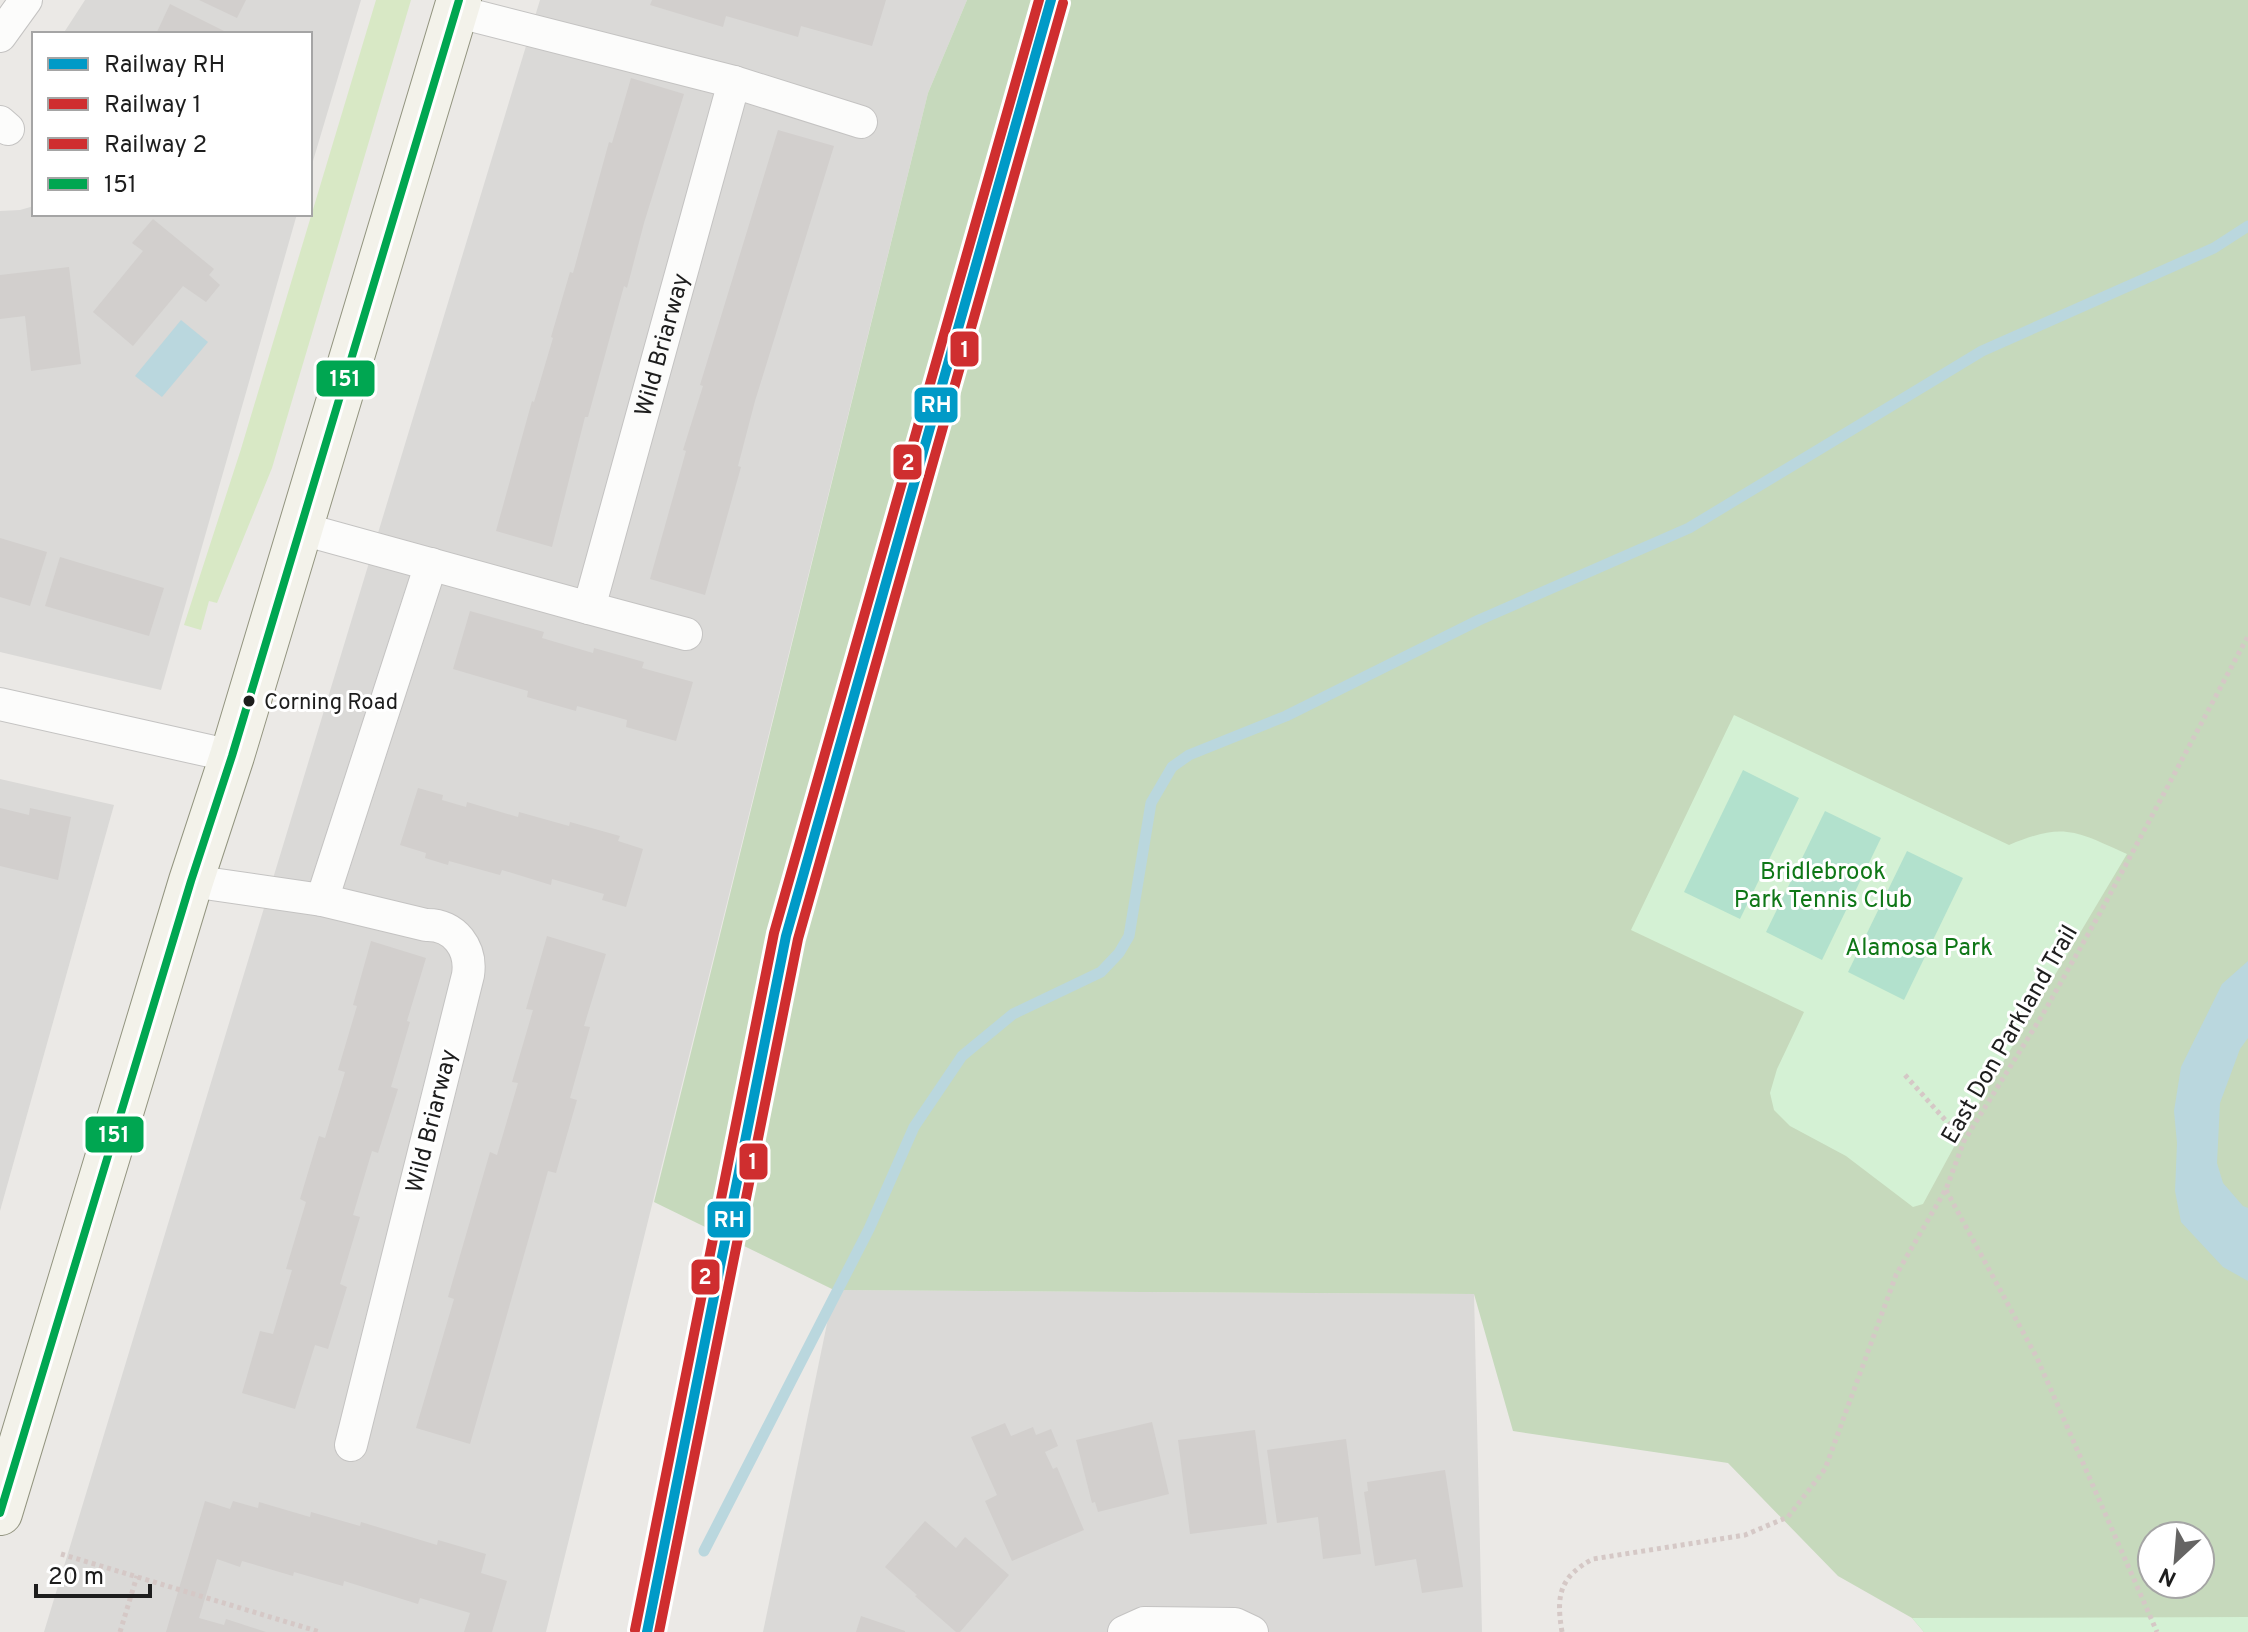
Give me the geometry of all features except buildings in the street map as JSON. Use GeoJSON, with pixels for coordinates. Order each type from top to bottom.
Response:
{"type":"FeatureCollection","features":[{"type":"Feature","properties":{"kind":"main road"},"geometry":{"type":"LineString","coordinates":[[0,1513],[457,6]]}},
{"type":"Feature","properties":{"kind":"street"},"geometry":{"type":"LineString","coordinates":[[0,36],[26,0]]}},
{"type":"Feature","properties":{"kind":"street"},"geometry":{"type":"LineString","coordinates":[[457,6],[734,82],[861,122]]}},
{"type":"Feature","properties":{"kind":"street","name":"Wild Briarway"},"geometry":{"type":"LineString","coordinates":[[589,608],[734,82]]}},
{"type":"Feature","properties":{"kind":"street"},"geometry":{"type":"LineString","coordinates":[[299,528],[686,634]]}},
{"type":"Feature","properties":{"kind":"street"},"geometry":{"type":"LineString","coordinates":[[322,900],[431,564]]}},
{"type":"Feature","properties":{"kind":"street"},"geometry":{"type":"LineString","coordinates":[[0,704],[232,756]]}},
{"type":"Feature","properties":{"kind":"street","name":"Wild Briarway"},"geometry":{"type":"LineString","coordinates":[[191,881],[322,900],[446,928],[464,945],[469,963],[351,1445]]}},
{"type":"Feature","properties":{"kind":"street"},"geometry":{"type":"LineString","coordinates":[[1124,1632],[1144,1623],[1235,1624],[1252,1632]]}},
{"type":"Feature","properties":{"kind":"path","name":"East Don Parkland Trail"},"geometry":{"type":"LineString","coordinates":[[1562,1632],[1558,1606],[1563,1585],[1578,1567],[1593,1559],[1745,1535],[1788,1517],[1825,1469],[1896,1275],[1946,1189],[1964,1141],[2043,1014],[2100,913],[2248,636]]}},
{"type":"Feature","properties":{"kind":"path"},"geometry":{"type":"LineString","coordinates":[[1905,1075],[1964,1141]]}},
{"type":"Feature","properties":{"kind":"path"},"geometry":{"type":"LineString","coordinates":[[1946,1189],[2037,1358],[2157,1632]]}},
{"type":"Feature","properties":{"kind":"path"},"geometry":{"type":"LineString","coordinates":[[61,1554],[320,1632]]}},
{"type":"Feature","properties":{"kind":"path"},"geometry":{"type":"LineString","coordinates":[[120,1632],[137,1576]]}},
{"type":"Feature","properties":{"kind":"shaded area"},"geometry":{"type":"Polygon","coordinates":[[[85,0],[361,0],[312,164],[312,32],[64,32],[85,0]]]}},
{"type":"Feature","properties":{"kind":"shaded area"},"geometry":{"type":"Polygon","coordinates":[[[540,0],[967,0],[928,93],[546,1632],[44,1632],[540,0]]]}},
{"type":"Feature","properties":{"kind":"shaded area"},"geometry":{"type":"Polygon","coordinates":[[[32,207],[32,216],[296,216],[161,690],[0,652],[0,211],[32,207]]]}},
{"type":"Feature","properties":{"kind":"shaded area"},"geometry":{"type":"Polygon","coordinates":[[[0,779],[114,805],[0,1211],[0,779]]]}},
{"type":"Feature","properties":{"kind":"shaded area"},"geometry":{"type":"Polygon","coordinates":[[[834,1290],[1474,1294],[1482,1632],[763,1632],[834,1290]]]}},
{"type":"Feature","properties":{"kind":"green space"},"geometry":{"type":"Polygon","coordinates":[[[376,0],[411,0],[272,468],[217,603],[209,601],[201,630],[184,625],[376,0]]]}},
{"type":"Feature","properties":{"kind":"green space","name":"Bridlebrook Park Tennis Club"},"geometry":{"type":"Polygon","coordinates":[[[967,0],[2248,0],[2248,1632],[1924,1632],[1912,1618],[1838,1576],[1728,1463],[1513,1431],[1474,1294],[834,1290],[654,1202],[928,93],[967,0]]]}},
{"type":"Feature","properties":{"kind":"green space","name":"Alamosa Park"},"geometry":{"type":"Polygon","coordinates":[[[1734,715],[2009,845],[2043,833],[2069,832],[2127,854],[1968,1121],[1923,1204],[1913,1207],[1846,1156],[1790,1126],[1774,1110],[1770,1093],[1777,1069],[1804,1012],[1631,930],[1734,715]]]}},
{"type":"Feature","properties":{"kind":"green space"},"geometry":{"type":"Polygon","coordinates":[[[1743,770],[1799,798],[1740,919],[1684,892],[1743,770]]]}},
{"type":"Feature","properties":{"kind":"green space","name":"Bridlebrook Park Tennis Club"},"geometry":{"type":"Polygon","coordinates":[[[1825,811],[1881,838],[1822,960],[1766,932],[1825,811]]]}},
{"type":"Feature","properties":{"kind":"green space"},"geometry":{"type":"Polygon","coordinates":[[[1907,851],[1963,878],[1904,1000],[1848,972],[1907,851]]]}},
{"type":"Feature","properties":{"kind":"green space"},"geometry":{"type":"Polygon","coordinates":[[[2248,1617],[2248,1632],[1924,1632],[1912,1618],[2248,1617]]]}},
{"type":"Feature","properties":{"kind":"water"},"geometry":{"type":"Polygon","coordinates":[[[181,320],[208,342],[162,397],[135,376],[181,320]]]}},
{"type":"Feature","properties":{"kind":"water"},"geometry":{"type":"Polygon","coordinates":[[[2248,961],[2248,1038],[2240,1049],[2220,1103],[2217,1163],[2223,1183],[2248,1208],[2248,1281],[2223,1267],[2181,1222],[2175,1191],[2177,1143],[2174,1111],[2181,1067],[2222,984],[2248,961]]]}},
{"type":"Feature","properties":{"kind":"waterway"},"geometry":{"type":"LineString","coordinates":[[704,1551],[869,1229],[914,1127],[962,1056],[1013,1014],[1101,972],[1119,953],[1129,936],[1151,803],[1172,767],[1189,755],[1286,716],[1479,620],[1689,528],[1982,351],[2214,248],[2248,226]]}},
{"type":"Feature","properties":{"kind":"rail line","name":"2"},"geometry":{"type":"LineString","coordinates":[[635,1630],[774,933],[1039,0]]}},
{"type":"Feature","properties":{"kind":"rail line","name":"RH"},"geometry":{"type":"LineString","coordinates":[[647,1632],[786,936],[1051,0]]}},
{"type":"Feature","properties":{"kind":"rail line","name":"1"},"geometry":{"type":"LineString","coordinates":[[659,1632],[798,939],[1063,3]]}},
{"type":"Feature","properties":{"kind":"transit line","name":"151"},"geometry":{"type":"LineString","coordinates":[[0,1513],[459,0]]}},
{"type":"Feature","properties":{"kind":"place","name":"Corning Road"},"geometry":{"type":"Point","coordinates":[249,701]}}]}
